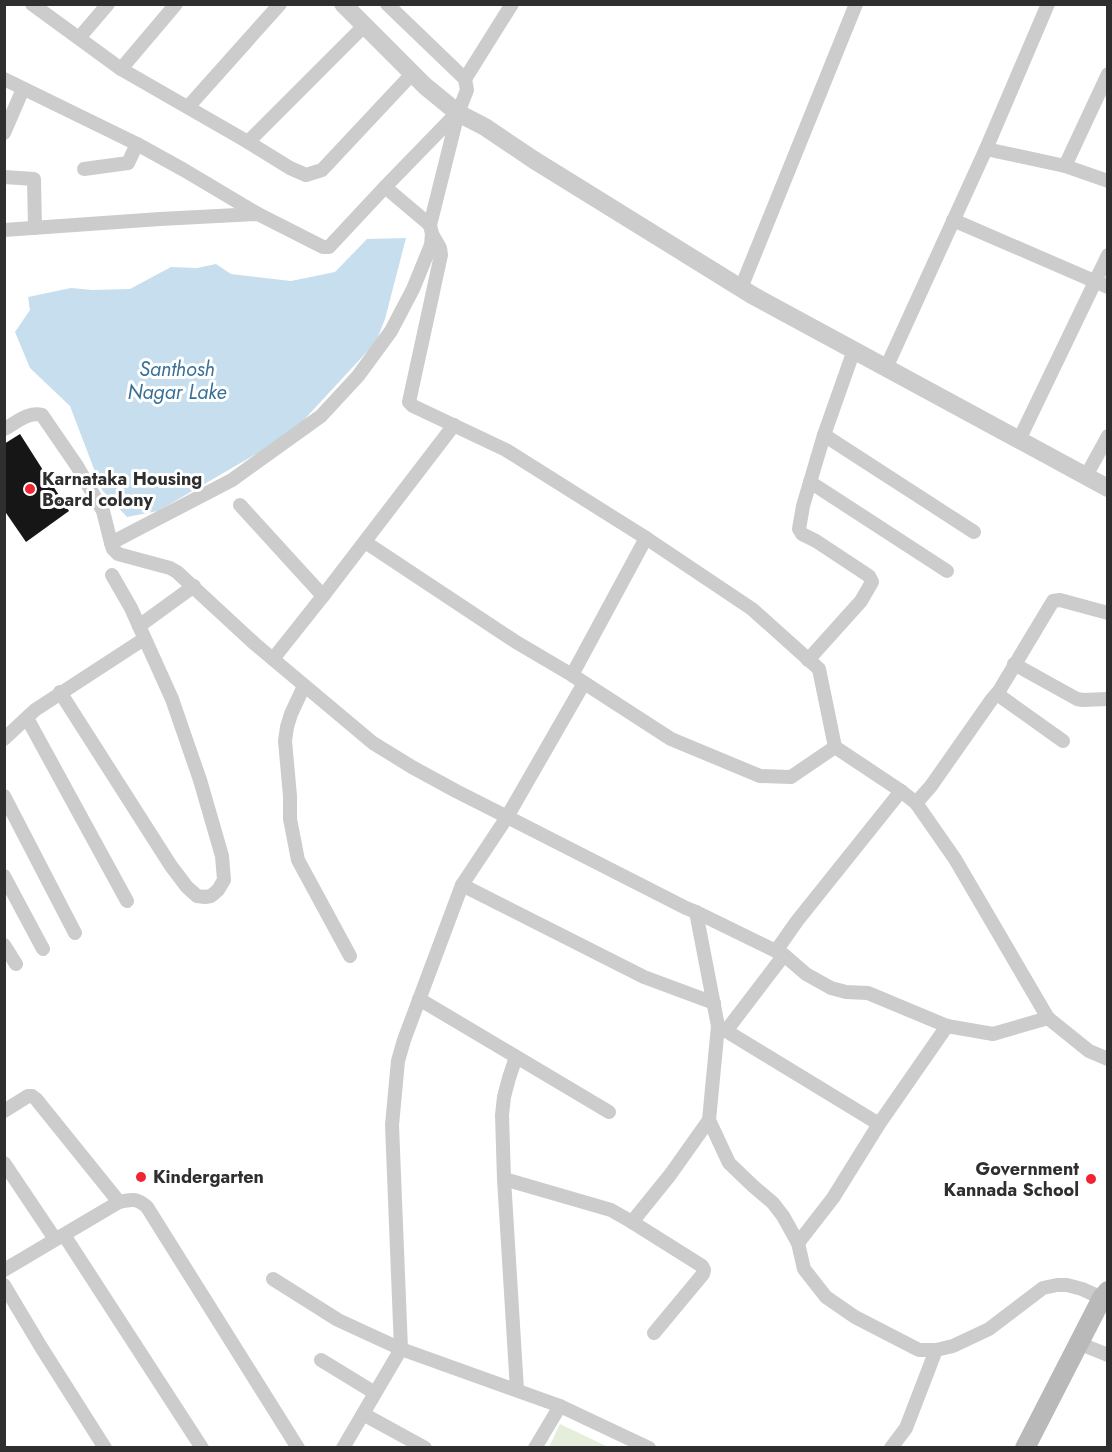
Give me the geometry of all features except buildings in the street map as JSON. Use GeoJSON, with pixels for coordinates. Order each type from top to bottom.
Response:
{"type":"FeatureCollection","features":[{"type":"Feature","properties":{"kind":"main road"},"geometry":{"type":"LineString","coordinates":[[1025,1448],[1105,1294]]}},
{"type":"Feature","properties":{"kind":"street"},"geometry":{"type":"LineString","coordinates":[[32,4],[121,69],[290,168],[306,175],[322,170],[412,74]]}},
{"type":"Feature","properties":{"kind":"street"},"geometry":{"type":"LineString","coordinates":[[79,38],[108,4]]}},
{"type":"Feature","properties":{"kind":"street"},"geometry":{"type":"LineString","coordinates":[[121,69],[176,4]]}},
{"type":"Feature","properties":{"kind":"street"},"geometry":{"type":"LineString","coordinates":[[188,107],[280,4]]}},
{"type":"Feature","properties":{"kind":"street"},"geometry":{"type":"LineString","coordinates":[[343,4],[412,74],[458,113],[741,288],[1107,488]]}},
{"type":"Feature","properties":{"kind":"street"},"geometry":{"type":"LineString","coordinates":[[111,543],[232,480],[321,416],[358,376],[391,331],[413,289],[431,245],[431,229],[458,113],[467,90],[465,79],[387,4]]}},
{"type":"Feature","properties":{"kind":"street"},"geometry":{"type":"LineString","coordinates":[[465,79],[512,4]]}},
{"type":"Feature","properties":{"kind":"street"},"geometry":{"type":"LineString","coordinates":[[741,288],[856,4]]}},
{"type":"Feature","properties":{"kind":"street"},"geometry":{"type":"LineString","coordinates":[[886,368],[986,149],[1048,4]]}},
{"type":"Feature","properties":{"kind":"street"},"geometry":{"type":"LineString","coordinates":[[248,142],[364,26]]}},
{"type":"Feature","properties":{"kind":"street"},"geometry":{"type":"LineString","coordinates":[[1065,166],[1107,74]]}},
{"type":"Feature","properties":{"kind":"street"},"geometry":{"type":"LineString","coordinates":[[4,79],[137,144],[258,214],[323,247],[329,247],[458,113]]}},
{"type":"Feature","properties":{"kind":"street"},"geometry":{"type":"LineString","coordinates":[[5,129],[23,89]]}},
{"type":"Feature","properties":{"kind":"street"},"geometry":{"type":"LineString","coordinates":[[84,169],[128,163],[137,144]]}},
{"type":"Feature","properties":{"kind":"street"},"geometry":{"type":"LineString","coordinates":[[986,149],[1065,166],[1107,181]]}},
{"type":"Feature","properties":{"kind":"street"},"geometry":{"type":"LineString","coordinates":[[4,177],[34,179],[35,228]]}},
{"type":"Feature","properties":{"kind":"street"},"geometry":{"type":"LineString","coordinates":[[385,187],[431,229],[441,255],[410,402],[413,406],[506,450],[646,538],[752,609],[819,669],[835,747],[901,791],[915,803],[955,859],[1048,1018],[1089,1051],[1107,1059]]}},
{"type":"Feature","properties":{"kind":"street"},"geometry":{"type":"LineString","coordinates":[[4,230],[258,214]]}},
{"type":"Feature","properties":{"kind":"street"},"geometry":{"type":"LineString","coordinates":[[953,219],[1101,284]]}},
{"type":"Feature","properties":{"kind":"street"},"geometry":{"type":"LineString","coordinates":[[1020,440],[1101,284],[1107,255]]}},
{"type":"Feature","properties":{"kind":"street"},"geometry":{"type":"LineString","coordinates":[[808,660],[861,601],[872,582],[869,576],[800,531],[799,524],[824,435],[854,350]]}},
{"type":"Feature","properties":{"kind":"street"},"geometry":{"type":"LineString","coordinates":[[4,429],[36,413],[42,415],[103,511],[113,549],[118,555],[170,568],[177,572],[304,686],[373,743],[412,767],[507,818],[780,953],[806,974],[831,988],[846,992],[868,993],[948,1026],[993,1034],[1048,1018]]}},
{"type":"Feature","properties":{"kind":"street"},"geometry":{"type":"LineString","coordinates":[[273,659],[454,425]]}},
{"type":"Feature","properties":{"kind":"street"},"geometry":{"type":"LineString","coordinates":[[824,435],[974,532]]}},
{"type":"Feature","properties":{"kind":"street"},"geometry":{"type":"LineString","coordinates":[[1086,476],[1107,436]]}},
{"type":"Feature","properties":{"kind":"street"},"geometry":{"type":"LineString","coordinates":[[810,482],[947,571]]}},
{"type":"Feature","properties":{"kind":"street"},"geometry":{"type":"LineString","coordinates":[[240,505],[323,596]]}},
{"type":"Feature","properties":{"kind":"street"},"geometry":{"type":"LineString","coordinates":[[334,1448],[401,1349],[392,1125],[398,1061],[404,1040],[462,885],[507,818],[646,538]]}},
{"type":"Feature","properties":{"kind":"street"},"geometry":{"type":"LineString","coordinates":[[365,542],[516,642],[671,738],[760,776],[792,777],[835,747]]}},
{"type":"Feature","properties":{"kind":"street"},"geometry":{"type":"LineString","coordinates":[[60,692],[171,866],[197,896],[211,896],[224,880],[222,856],[200,780],[172,699],[131,608],[112,574]]}},
{"type":"Feature","properties":{"kind":"street"},"geometry":{"type":"LineString","coordinates":[[4,739],[27,717],[141,633],[194,586]]}},
{"type":"Feature","properties":{"kind":"street"},"geometry":{"type":"LineString","coordinates":[[915,803],[931,786],[997,694],[1055,600],[1107,613]]}},
{"type":"Feature","properties":{"kind":"street"},"geometry":{"type":"LineString","coordinates":[[1014,664],[1077,699],[1107,699]]}},
{"type":"Feature","properties":{"kind":"street"},"geometry":{"type":"LineString","coordinates":[[304,686],[291,714],[285,741],[290,819],[298,860],[351,956]]}},
{"type":"Feature","properties":{"kind":"street"},"geometry":{"type":"LineString","coordinates":[[997,694],[1063,741]]}},
{"type":"Feature","properties":{"kind":"street"},"geometry":{"type":"LineString","coordinates":[[27,717],[128,901]]}},
{"type":"Feature","properties":{"kind":"street"},"geometry":{"type":"LineString","coordinates":[[722,1028],[780,953],[797,921],[901,791]]}},
{"type":"Feature","properties":{"kind":"street"},"geometry":{"type":"LineString","coordinates":[[4,796],[75,933]]}},
{"type":"Feature","properties":{"kind":"street"},"geometry":{"type":"LineString","coordinates":[[4,876],[43,950]]}},
{"type":"Feature","properties":{"kind":"street"},"geometry":{"type":"LineString","coordinates":[[462,885],[644,976],[714,1003]]}},
{"type":"Feature","properties":{"kind":"street"},"geometry":{"type":"LineString","coordinates":[[632,1222],[670,1175],[709,1120],[722,1028],[714,1003],[696,912]]}},
{"type":"Feature","properties":{"kind":"street"},"geometry":{"type":"LineString","coordinates":[[4,945],[16,964]]}},
{"type":"Feature","properties":{"kind":"street"},"geometry":{"type":"LineString","coordinates":[[419,999],[609,1112]]}},
{"type":"Feature","properties":{"kind":"street"},"geometry":{"type":"LineString","coordinates":[[798,1243],[833,1198],[879,1124],[948,1026]]}},
{"type":"Feature","properties":{"kind":"street"},"geometry":{"type":"LineString","coordinates":[[722,1028],[879,1124]]}},
{"type":"Feature","properties":{"kind":"street"},"geometry":{"type":"LineString","coordinates":[[516,1057],[504,1097],[502,1115],[517,1390]]}},
{"type":"Feature","properties":{"kind":"street"},"geometry":{"type":"LineString","coordinates":[[4,1112],[28,1096],[32,1096],[119,1202]]}},
{"type":"Feature","properties":{"kind":"street"},"geometry":{"type":"LineString","coordinates":[[709,1120],[729,1163],[773,1203],[783,1216],[798,1243],[804,1269],[826,1297],[855,1317],[919,1350],[936,1350],[952,1346],[988,1329],[1043,1288],[1068,1285],[1105,1294]]}},
{"type":"Feature","properties":{"kind":"street"},"geometry":{"type":"LineString","coordinates":[[4,1163],[59,1237],[202,1448]]}},
{"type":"Feature","properties":{"kind":"street"},"geometry":{"type":"LineString","coordinates":[[504,1179],[611,1210],[702,1266],[703,1274],[654,1333]]}},
{"type":"Feature","properties":{"kind":"street"},"geometry":{"type":"LineString","coordinates":[[4,1270],[119,1202],[139,1200],[147,1207],[298,1448]]}},
{"type":"Feature","properties":{"kind":"street"},"geometry":{"type":"LineString","coordinates":[[273,1279],[338,1320],[401,1349],[560,1406],[649,1448]]}},
{"type":"Feature","properties":{"kind":"street"},"geometry":{"type":"LineString","coordinates":[[4,1285],[105,1448]]}},
{"type":"Feature","properties":{"kind":"street"},"geometry":{"type":"LineString","coordinates":[[1078,1343],[1107,1354]]}},
{"type":"Feature","properties":{"kind":"street"},"geometry":{"type":"LineString","coordinates":[[891,1448],[906,1428],[936,1350]]}},
{"type":"Feature","properties":{"kind":"street"},"geometry":{"type":"LineString","coordinates":[[321,1360],[372,1391]]}},
{"type":"Feature","properties":{"kind":"street"},"geometry":{"type":"LineString","coordinates":[[343,1448],[363,1414],[372,1391]]}},
{"type":"Feature","properties":{"kind":"street"},"geometry":{"type":"LineString","coordinates":[[535,1448],[560,1406]]}},
{"type":"Feature","properties":{"kind":"street"},"geometry":{"type":"LineString","coordinates":[[363,1414],[424,1448]]}},
{"type":"Feature","properties":{"kind":"green space"},"geometry":{"type":"Polygon","coordinates":[[[560,1424],[604,1445],[610,1447],[549,1447],[560,1424]]]}},
{"type":"Feature","properties":{"kind":"water","name":"Santhosh Nagar Lake"},"geometry":{"type":"Polygon","coordinates":[[[406,238],[385,319],[376,342],[302,422],[280,440],[158,511],[127,517],[102,490],[70,406],[30,368],[15,332],[30,310],[28,297],[71,288],[130,289],[171,267],[197,268],[216,264],[231,274],[291,281],[335,272],[367,239],[406,238]]]}},
{"type":"Feature","properties":{"kind":"place","name":"Karnataka Housing Board colony"},"geometry":{"type":"Point","coordinates":[30,489]}},
{"type":"Feature","properties":{"kind":"place","name":"Kindergarten"},"geometry":{"type":"Point","coordinates":[141,1177]}},
{"type":"Feature","properties":{"kind":"place","name":"Government Kannada School"},"geometry":{"type":"Point","coordinates":[1091,1179]}}]}
